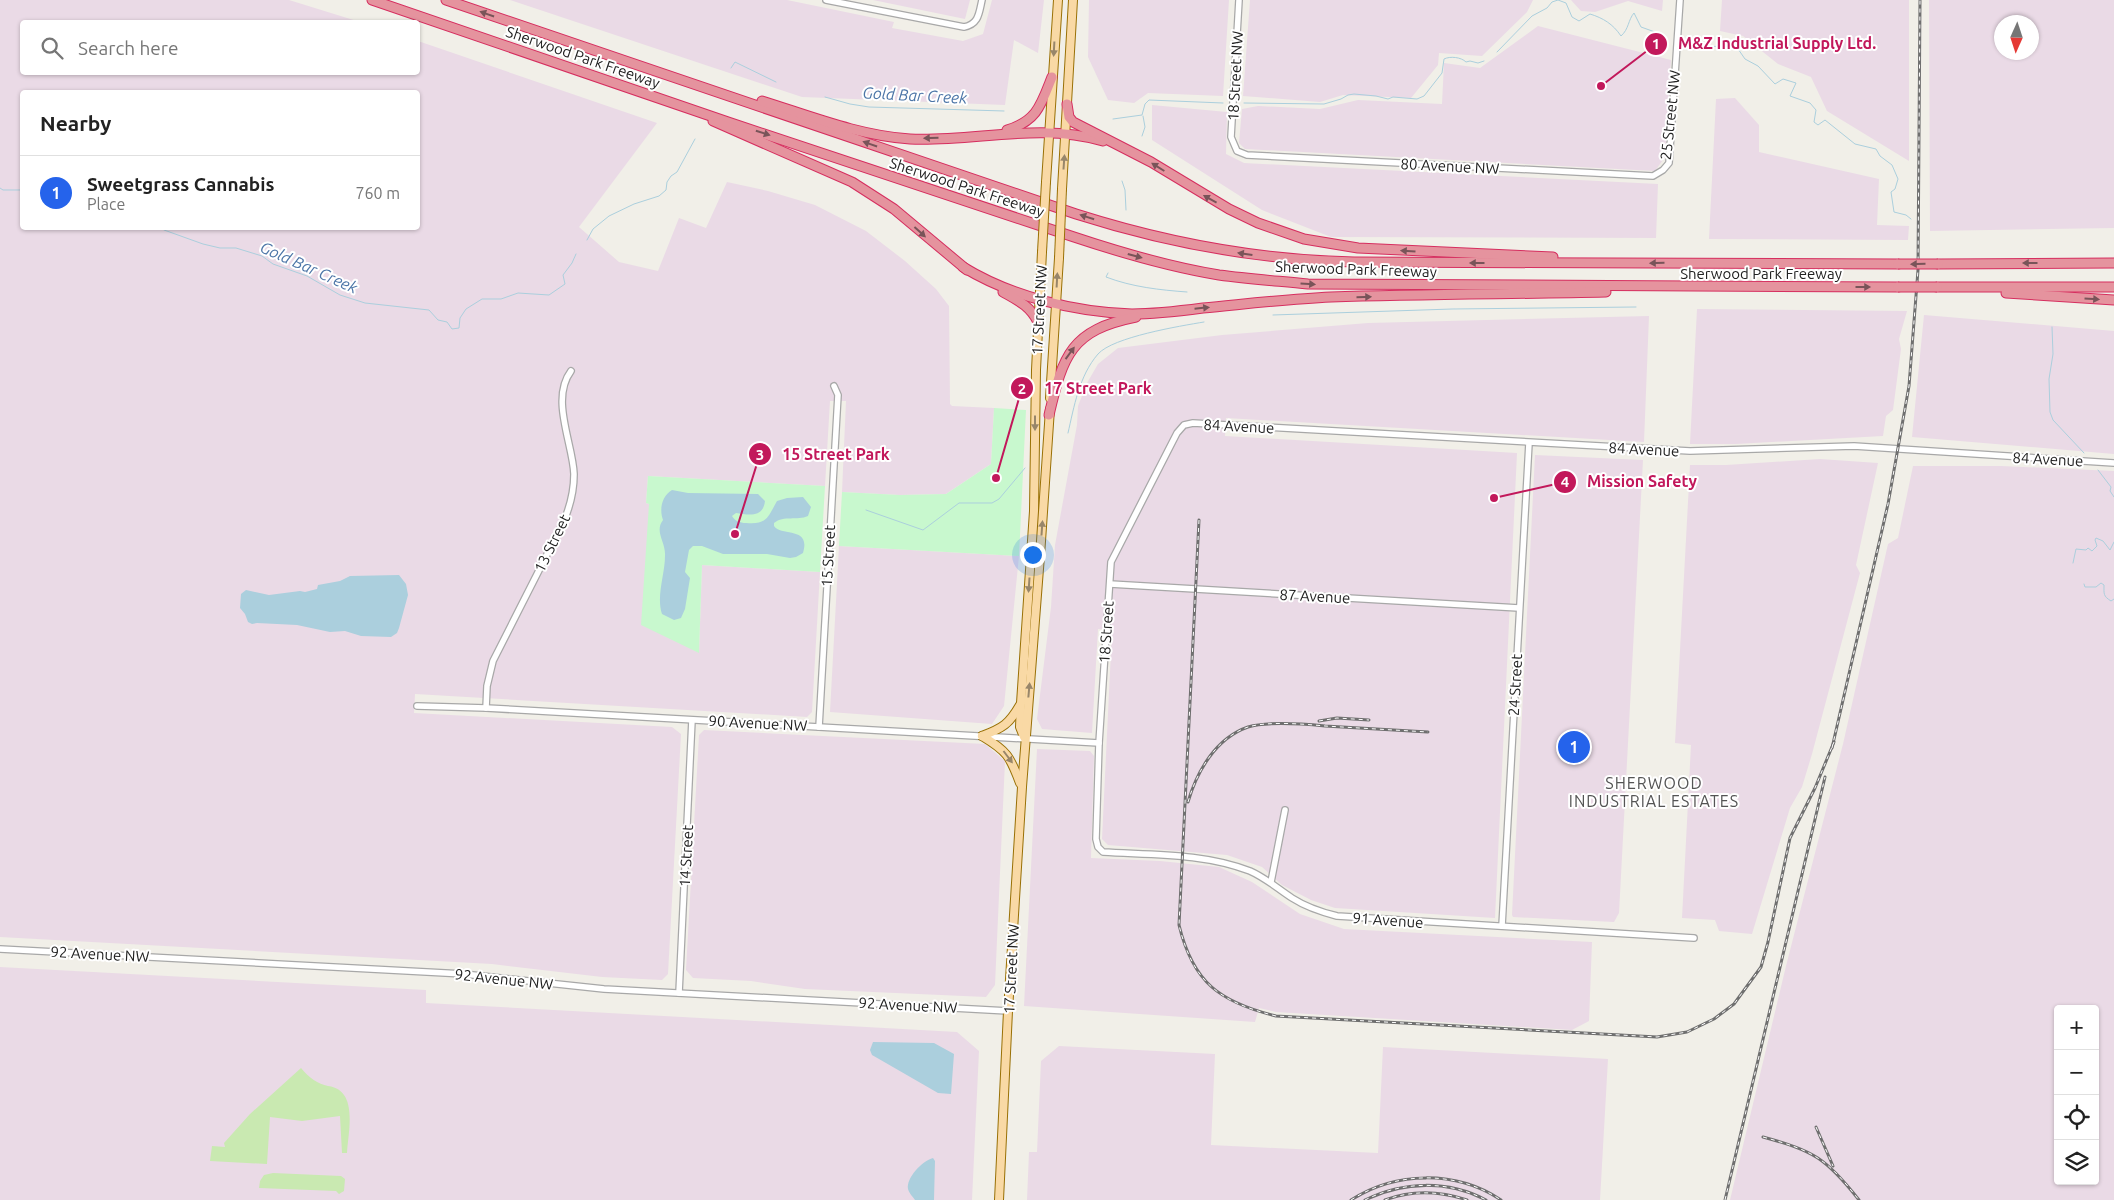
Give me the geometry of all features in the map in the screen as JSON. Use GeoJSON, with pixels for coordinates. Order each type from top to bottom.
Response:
{"type":"FeatureCollection","features":[{"type":"Feature","properties":{"kind":"highway","name":"Sherwood Park Freeway"},"geometry":{"type":"LineString","coordinates":[[372,0],[1098,245],[1162,263],[1220,275],[1308,284],[1956,288],[2114,287]]}},
{"type":"Feature","properties":{"kind":"highway","name":"Sherwood Park Freeway"},"geometry":{"type":"LineString","coordinates":[[446,0],[1094,220],[1149,236],[1216,250],[1321,262],[2114,263]]}},
{"type":"Feature","properties":{"kind":"highway"},"geometry":{"type":"LineString","coordinates":[[979,135],[1014,128],[1032,117],[1042,103],[1052,77]]}},
{"type":"Feature","properties":{"kind":"highway"},"geometry":{"type":"LineString","coordinates":[[699,86],[731,92],[844,126],[890,137],[928,139],[1049,131],[1120,146]]}},
{"type":"Feature","properties":{"kind":"highway"},"geometry":{"type":"LineString","coordinates":[[1067,104],[1069,117],[1073,122],[1151,162],[1229,209],[1258,222],[1312,241],[1358,248],[1568,258],[1596,263]]}},
{"type":"Feature","properties":{"kind":"highway"},"geometry":{"type":"LineString","coordinates":[[684,106],[726,128],[852,182],[894,208],[977,279],[1024,303],[1030,308],[1038,322]]}},
{"type":"Feature","properties":{"kind":"highway"},"geometry":{"type":"LineString","coordinates":[[2057,263],[2114,256]]}},
{"type":"Feature","properties":{"kind":"highway"},"geometry":{"type":"LineString","coordinates":[[963,267],[997,285],[1056,303],[1102,311],[1153,314]]}},
{"type":"Feature","properties":{"kind":"highway"},"geometry":{"type":"LineString","coordinates":[[1049,415],[1062,366],[1071,350],[1080,341],[1089,333],[1110,323],[1153,314],[1332,297],[1665,291],[1709,287]]}},
{"type":"Feature","properties":{"kind":"highway"},"geometry":{"type":"LineString","coordinates":[[1956,288],[2114,300]]}},
{"type":"Feature","properties":{"kind":"main road","name":"17 Street NW"},"geometry":{"type":"LineString","coordinates":[[1025,738],[1020,727],[1034,504],[1038,322],[1058,0]]}},
{"type":"Feature","properties":{"kind":"main road","name":"17 Street NW"},"geometry":{"type":"LineString","coordinates":[[1000,1200],[1008,1011],[1025,738],[1036,612],[1049,415],[1073,0]]}},
{"type":"Feature","properties":{"kind":"main road"},"geometry":{"type":"LineString","coordinates":[[982,736],[999,730],[1010,722],[1021,703]]}},
{"type":"Feature","properties":{"kind":"main road"},"geometry":{"type":"LineString","coordinates":[[982,736],[1000,747],[1011,758],[1022,787]]}},
{"type":"Feature","properties":{"kind":"street"},"geometry":{"type":"LineString","coordinates":[[826,0],[964,27],[976,21],[982,0]]}},
{"type":"Feature","properties":{"kind":"street","name":"18 Street NW"},"geometry":{"type":"LineString","coordinates":[[1237,151],[1231,137],[1239,0]]}},
{"type":"Feature","properties":{"kind":"street","name":"25 Street NW"},"geometry":{"type":"LineString","coordinates":[[1663,170],[1669,163],[1680,0]]}},
{"type":"Feature","properties":{"kind":"street","name":"80 Avenue NW"},"geometry":{"type":"LineString","coordinates":[[1237,151],[1247,155],[1653,176],[1663,170]]}},
{"type":"Feature","properties":{"kind":"street","name":"13 Street"},"geometry":{"type":"LineString","coordinates":[[486,708],[487,686],[493,661],[563,523],[572,500],[573,462],[563,418],[564,385],[571,371]]}},
{"type":"Feature","properties":{"kind":"street","name":"15 Street"},"geometry":{"type":"LineString","coordinates":[[818,727],[838,395],[834,386]]}},
{"type":"Feature","properties":{"kind":"street","name":"84 Avenue"},"geometry":{"type":"LineString","coordinates":[[1177,433],[1184,426],[1193,423],[1698,451],[1854,446],[2114,463]]}},
{"type":"Feature","properties":{"kind":"street","name":"18 Street"},"geometry":{"type":"LineString","coordinates":[[1098,847],[1096,839],[1099,743],[1111,562],[1177,433]]}},
{"type":"Feature","properties":{"kind":"street","name":"24 Street"},"geometry":{"type":"LineString","coordinates":[[1502,926],[1528,443]]}},
{"type":"Feature","properties":{"kind":"street","name":"87 Avenue"},"geometry":{"type":"LineString","coordinates":[[1110,584],[1519,608]]}},
{"type":"Feature","properties":{"kind":"street","name":"90 Avenue NW"},"geometry":{"type":"LineString","coordinates":[[417,706],[486,708],[1099,743]]}},
{"type":"Feature","properties":{"kind":"street","name":"14 Street"},"geometry":{"type":"LineString","coordinates":[[679,993],[692,720]]}},
{"type":"Feature","properties":{"kind":"street"},"geometry":{"type":"LineString","coordinates":[[1271,882],[1285,810]]}},
{"type":"Feature","properties":{"kind":"street","name":"91 Avenue"},"geometry":{"type":"LineString","coordinates":[[1098,847],[1103,852],[1206,859],[1251,872],[1271,882],[1291,897],[1311,908],[1338,916],[1694,938]]}},
{"type":"Feature","properties":{"kind":"street","name":"92 Avenue NW"},"geometry":{"type":"LineString","coordinates":[[0,949],[464,974],[604,989],[1008,1011]]}},
{"type":"Feature","properties":{"kind":"shaded area"},"geometry":{"type":"Polygon","coordinates":[[[0,0],[289,0],[354,20],[20,20],[20,75],[420,75],[420,42],[657,123],[579,227],[619,262],[658,271],[679,218],[706,228],[727,182],[768,191],[815,205],[866,231],[905,261],[936,289],[949,306],[950,404],[952,406],[994,408],[991,464],[946,494],[900,495],[842,492],[846,401],[830,401],[825,486],[648,476],[646,503],[649,504],[699,653],[702,565],[820,572],[812,712],[807,717],[415,694],[414,713],[672,727],[681,734],[668,974],[662,980],[602,977],[492,964],[0,937],[0,0]]]}},
{"type":"Feature","properties":{"kind":"shaded area"},"geometry":{"type":"Polygon","coordinates":[[[510,0],[787,0],[894,22],[892,28],[963,41],[983,34],[992,0],[1044,0],[1038,53],[1014,40],[1005,105],[802,97],[510,0]]]}},
{"type":"Feature","properties":{"kind":"shaded area"},"geometry":{"type":"Polygon","coordinates":[[[873,0],[970,0],[965,19],[873,0]]]}},
{"type":"Feature","properties":{"kind":"shaded area"},"geometry":{"type":"Polygon","coordinates":[[[1089,0],[1229,0],[1223,96],[1148,93],[1134,103],[1108,100],[1088,57],[1089,0]]]}},
{"type":"Feature","properties":{"kind":"shaded area"},"geometry":{"type":"Polygon","coordinates":[[[1250,0],[1533,0],[1527,12],[1482,56],[1439,53],[1438,65],[1411,98],[1343,95],[1320,102],[1243,96],[1250,0]]]}},
{"type":"Feature","properties":{"kind":"shaded area"},"geometry":{"type":"Polygon","coordinates":[[[1571,0],[1663,0],[1662,11],[1628,1],[1595,12],[1581,11],[1571,0]]]}},
{"type":"Feature","properties":{"kind":"shaded area"},"geometry":{"type":"Polygon","coordinates":[[[1722,0],[1909,0],[1909,161],[1827,111],[1811,77],[1778,64],[1743,36],[1720,31],[1722,0]]]}},
{"type":"Feature","properties":{"kind":"shaded area"},"geometry":{"type":"Polygon","coordinates":[[[1929,0],[2114,0],[2114,228],[1930,231],[1929,0]]]}},
{"type":"Feature","properties":{"kind":"shaded area"},"geometry":{"type":"Polygon","coordinates":[[[1538,26],[1671,60],[1665,157],[1655,171],[1245,149],[1239,143],[1242,109],[1258,106],[1320,109],[1358,100],[1442,104],[1444,63],[1480,68],[1538,26]]]}},
{"type":"Feature","properties":{"kind":"shaded area"},"geometry":{"type":"Polygon","coordinates":[[[1735,98],[1759,125],[1759,152],[1879,179],[1877,225],[1909,226],[1908,240],[1709,239],[1716,99],[1735,98]]]}},
{"type":"Feature","properties":{"kind":"shaded area"},"geometry":{"type":"Polygon","coordinates":[[[1152,105],[1227,112],[1226,154],[1244,163],[1658,184],[1656,238],[1331,237],[1262,210],[1152,140],[1152,105]]]}},
{"type":"Feature","properties":{"kind":"shaded area"},"geometry":{"type":"Polygon","coordinates":[[[1697,309],[1907,311],[1899,339],[1901,349],[1893,410],[1886,416],[1883,436],[1736,444],[1690,444],[1697,309]]]}},
{"type":"Feature","properties":{"kind":"shaded area"},"geometry":{"type":"Polygon","coordinates":[[[1924,315],[2114,331],[2114,454],[1912,437],[1924,315]]]}},
{"type":"Feature","properties":{"kind":"shaded area"},"geometry":{"type":"Polygon","coordinates":[[[1649,316],[1644,442],[1226,418],[1225,436],[1517,453],[1495,918],[1335,908],[1311,900],[1282,885],[1262,867],[1227,855],[1108,845],[1102,839],[1112,630],[1098,629],[1092,733],[1042,729],[1037,719],[1051,607],[1055,545],[1077,425],[1078,406],[1087,383],[1098,364],[1118,348],[1222,335],[1368,323],[1649,316]]]}},
{"type":"Feature","properties":{"kind":"shaded area"},"geometry":{"type":"Polygon","coordinates":[[[1535,455],[1643,460],[1619,913],[1614,922],[1513,917],[1512,915],[1535,455]]]}},
{"type":"Feature","properties":{"kind":"shaded area"},"geometry":{"type":"Polygon","coordinates":[[[1820,459],[1878,463],[1856,565],[1860,573],[1812,754],[1802,787],[1790,808],[1752,934],[1719,931],[1715,920],[1682,918],[1691,745],[1675,743],[1690,465],[1726,465],[1820,459]]]}},
{"type":"Feature","properties":{"kind":"shaded area"},"geometry":{"type":"Polygon","coordinates":[[[1913,466],[2001,466],[2114,471],[2114,1200],[1730,1200],[1786,966],[1843,744],[1888,544],[1898,538],[1913,466]]]}},
{"type":"Feature","properties":{"kind":"shaded area"},"geometry":{"type":"Polygon","coordinates":[[[839,546],[1019,556],[1004,706],[992,724],[830,712],[839,546]]]}},
{"type":"Feature","properties":{"kind":"shaded area"},"geometry":{"type":"Polygon","coordinates":[[[704,730],[985,744],[1005,761],[995,985],[986,997],[805,989],[751,981],[693,978],[686,970],[699,735],[704,730]]]}},
{"type":"Feature","properties":{"kind":"shaded area"},"geometry":{"type":"Polygon","coordinates":[[[1037,749],[1090,751],[1094,756],[1091,858],[1160,861],[1219,867],[1252,882],[1300,914],[1344,929],[1592,942],[1589,1021],[1572,1030],[1276,1012],[1259,1008],[1255,1022],[1024,1006],[1037,749]]]}},
{"type":"Feature","properties":{"kind":"shaded area"},"geometry":{"type":"Polygon","coordinates":[[[0,967],[426,990],[426,1003],[957,1032],[979,1051],[972,1200],[0,1200],[0,967]]]}},
{"type":"Feature","properties":{"kind":"shaded area"},"geometry":{"type":"Polygon","coordinates":[[[1059,1046],[1215,1054],[1211,1145],[1378,1153],[1383,1047],[1608,1059],[1600,1200],[1027,1200],[1029,1152],[1037,1152],[1041,1061],[1059,1046]]]}},
{"type":"Feature","properties":{"kind":"green space"},"geometry":{"type":"Polygon","coordinates":[[[994,408],[1026,410],[1019,556],[839,546],[842,492],[900,495],[946,494],[991,464],[994,408]]]}},
{"type":"Feature","properties":{"kind":"green space"},"geometry":{"type":"Polygon","coordinates":[[[648,476],[825,486],[820,572],[702,565],[699,653],[641,625],[649,504],[646,503],[648,476]]]}},
{"type":"Feature","properties":{"kind":"green space"},"geometry":{"type":"Polygon","coordinates":[[[301,1068],[314,1080],[338,1089],[344,1095],[348,1103],[350,1124],[347,1153],[342,1153],[340,1116],[302,1121],[270,1117],[267,1164],[210,1161],[212,1146],[225,1147],[224,1143],[250,1114],[301,1068]]]}},
{"type":"Feature","properties":{"kind":"green space"},"geometry":{"type":"Polygon","coordinates":[[[273,1173],[341,1176],[345,1179],[344,1191],[339,1194],[336,1191],[259,1188],[260,1181],[264,1175],[273,1173]]]}},
{"type":"Feature","properties":{"kind":"water"},"geometry":{"type":"Polygon","coordinates":[[[672,490],[688,493],[758,494],[765,501],[764,506],[758,513],[736,513],[732,516],[744,523],[758,523],[766,519],[777,501],[803,497],[811,507],[808,516],[782,519],[774,523],[774,526],[783,531],[799,535],[803,539],[803,553],[790,558],[767,554],[723,554],[702,546],[693,546],[689,550],[685,572],[690,578],[685,609],[681,618],[674,620],[662,614],[660,607],[660,592],[665,563],[665,551],[660,533],[663,520],[661,507],[664,499],[672,490]]]}},
{"type":"Feature","properties":{"kind":"water"},"geometry":{"type":"Polygon","coordinates":[[[399,575],[406,584],[408,595],[397,633],[391,637],[361,636],[345,631],[330,632],[297,625],[252,624],[248,622],[240,608],[241,594],[246,590],[269,595],[305,592],[317,589],[318,585],[340,581],[350,576],[399,575]]]}},
{"type":"Feature","properties":{"kind":"water"},"geometry":{"type":"Polygon","coordinates":[[[873,1042],[934,1043],[954,1054],[951,1094],[938,1093],[872,1055],[870,1050],[873,1042]]]}},
{"type":"Feature","properties":{"kind":"water"},"geometry":{"type":"Polygon","coordinates":[[[933,1158],[935,1161],[934,1200],[915,1200],[908,1189],[912,1175],[920,1166],[933,1158]]]}},
{"type":"Feature","properties":{"kind":"waterway","name":"Gold Bar Creek"},"geometry":{"type":"LineString","coordinates":[[1497,52],[1532,16],[1558,0],[1566,3],[1572,17],[1579,21],[1590,14],[1611,25],[1621,36],[1634,13],[1641,27],[1655,32],[1667,42]]}},
{"type":"Feature","properties":{"kind":"waterway","name":"Gold Bar Creek"},"geometry":{"type":"LineString","coordinates":[[1685,47],[1736,46],[1745,59],[1758,66],[1775,84],[1783,79],[1796,83],[1790,96],[1810,103],[1816,110],[1814,122],[1818,125],[1825,120],[1855,144],[1876,149],[1880,156],[1892,165],[1898,179],[1895,189],[1891,192],[1894,212],[1906,215],[1911,219]]}},
{"type":"Feature","properties":{"kind":"waterway","name":"Gold Bar Creek"},"geometry":{"type":"LineString","coordinates":[[1244,103],[1324,104],[1354,94],[1388,99],[1393,97],[1417,99],[1424,96],[1442,73],[1444,59],[1455,58],[1466,62],[1478,63],[1484,61]]}},
{"type":"Feature","properties":{"kind":"waterway","name":"Gold Bar Creek"},"geometry":{"type":"LineString","coordinates":[[731,68],[735,62],[776,82]]}},
{"type":"Feature","properties":{"kind":"waterway","name":"Gold Bar Creek"},"geometry":{"type":"LineString","coordinates":[[825,97],[869,107],[1004,111]]}},
{"type":"Feature","properties":{"kind":"waterway","name":"Gold Bar Creek"},"geometry":{"type":"LineString","coordinates":[[1113,119],[1142,115],[1145,104],[1149,100],[1223,103]]}},
{"type":"Feature","properties":{"kind":"waterway"},"geometry":{"type":"LineString","coordinates":[[1142,136],[1145,127],[1143,116]]}},
{"type":"Feature","properties":{"kind":"waterway","name":"Gold Bar Creek"},"geometry":{"type":"LineString","coordinates":[[587,240],[593,229],[609,216],[634,204],[659,196],[666,190],[667,182],[677,172],[695,139]]}},
{"type":"Feature","properties":{"kind":"waterway"},"geometry":{"type":"LineString","coordinates":[[1122,181],[1125,190],[1126,210]]}},
{"type":"Feature","properties":{"kind":"waterway","name":"Gold Bar Creek"},"geometry":{"type":"LineString","coordinates":[[0,188],[3,190],[20,190]]}},
{"type":"Feature","properties":{"kind":"waterway","name":"Gold Bar Creek"},"geometry":{"type":"LineString","coordinates":[[164,230],[203,244],[220,248],[236,248],[262,256],[273,264],[307,276],[340,295],[365,303],[429,310],[438,320],[447,322],[452,329],[459,328],[460,318],[466,309],[482,299],[501,299],[518,293],[549,295],[565,284],[563,275],[576,254]]}},
{"type":"Feature","properties":{"kind":"waterway"},"geometry":{"type":"LineString","coordinates":[[1108,273],[1106,277],[1136,286],[1187,292]]}},
{"type":"Feature","properties":{"kind":"waterway"},"geometry":{"type":"LineString","coordinates":[[1273,315],[1452,309],[1636,307]]}},
{"type":"Feature","properties":{"kind":"waterway"},"geometry":{"type":"LineString","coordinates":[[1068,433],[1082,382],[1098,354],[1106,348],[1132,337],[1204,322]]}},
{"type":"Feature","properties":{"kind":"waterway","name":"Gold Bar Creek"},"geometry":{"type":"LineString","coordinates":[[2052,327],[2053,354],[2049,379],[2050,412],[2053,420],[2084,453]]}},
{"type":"Feature","properties":{"kind":"waterway"},"geometry":{"type":"LineString","coordinates":[[866,510],[923,530],[959,503],[992,503],[999,499],[1025,468]]}},
{"type":"Feature","properties":{"kind":"waterway"},"geometry":{"type":"LineString","coordinates":[[2098,470],[2111,487],[2110,491],[2114,497]]}},
{"type":"Feature","properties":{"kind":"waterway","name":"Gold Bar Creek"},"geometry":{"type":"LineString","coordinates":[[2073,563],[2076,549],[2086,550],[2088,548],[2092,551],[2097,546],[2096,538],[2103,541],[2110,550],[2114,542]]}},
{"type":"Feature","properties":{"kind":"waterway","name":"Gold Bar Creek"},"geometry":{"type":"LineString","coordinates":[[2084,584],[2085,587],[2096,587],[2101,583],[2104,585],[2105,596],[2111,601],[2114,599]]}},
{"type":"Feature","properties":{"kind":"railway"},"geometry":{"type":"LineString","coordinates":[[1832,748],[1888,504],[1909,386],[1918,270],[1920,0]]}},
{"type":"Feature","properties":{"kind":"railway"},"geometry":{"type":"LineString","coordinates":[[1199,520],[1179,925],[1192,962],[1201,976],[1224,996],[1256,1010],[1276,1016],[1657,1037],[1687,1032],[1714,1019],[1734,1004],[1761,967],[1790,838],[1815,788],[1834,742]]}},
{"type":"Feature","properties":{"kind":"railway"},"geometry":{"type":"LineString","coordinates":[[1319,721],[1337,718],[1369,720]]}},
{"type":"Feature","properties":{"kind":"railway"},"geometry":{"type":"LineString","coordinates":[[1188,802],[1197,779],[1209,757],[1226,739],[1248,727],[1266,724],[1286,724],[1428,732]]}},
{"type":"Feature","properties":{"kind":"railway"},"geometry":{"type":"LineString","coordinates":[[1725,1200],[1825,777]]}},
{"type":"Feature","properties":{"kind":"railway"},"geometry":{"type":"LineString","coordinates":[[1816,1127],[1833,1166]]}},
{"type":"Feature","properties":{"kind":"railway"},"geometry":{"type":"LineString","coordinates":[[1763,1137],[1795,1147],[1818,1158],[1837,1174],[1859,1200]]}},
{"type":"Feature","properties":{"kind":"railway"},"geometry":{"type":"LineString","coordinates":[[1351,1200],[1369,1190],[1387,1184],[1406,1179],[1426,1178],[1446,1179],[1465,1183],[1501,1200]]}},
{"type":"Feature","properties":{"kind":"railway"},"geometry":{"type":"LineString","coordinates":[[1365,1200],[1395,1189],[1426,1185],[1456,1189],[1486,1200]]}},
{"type":"Feature","properties":{"kind":"railway"},"geometry":{"type":"LineString","coordinates":[[1385,1200],[1416,1193],[1436,1193],[1467,1200]]}},
{"type":"Feature","properties":{"kind":"place","name":"M&Z Industrial Supply Ltd."},"geometry":{"type":"Point","coordinates":[1601,86]}},
{"type":"Feature","properties":{"kind":"place","name":"17 Street Park"},"geometry":{"type":"Point","coordinates":[996,478]}},
{"type":"Feature","properties":{"kind":"place","name":"Mission Safety"},"geometry":{"type":"Point","coordinates":[1494,498]}},
{"type":"Feature","properties":{"kind":"place","name":"15 Street Park"},"geometry":{"type":"Point","coordinates":[735,534]}},
{"type":"Feature","properties":{"kind":"place","name":"Sweetgrass Cannabis"},"geometry":{"type":"Point","coordinates":[1574,747]}},
{"type":"Feature","properties":{"kind":"district","name":"SHERWOOD INDUSTRIAL ESTATES"},"geometry":{"type":"Point","coordinates":[1654,792]}}]}
